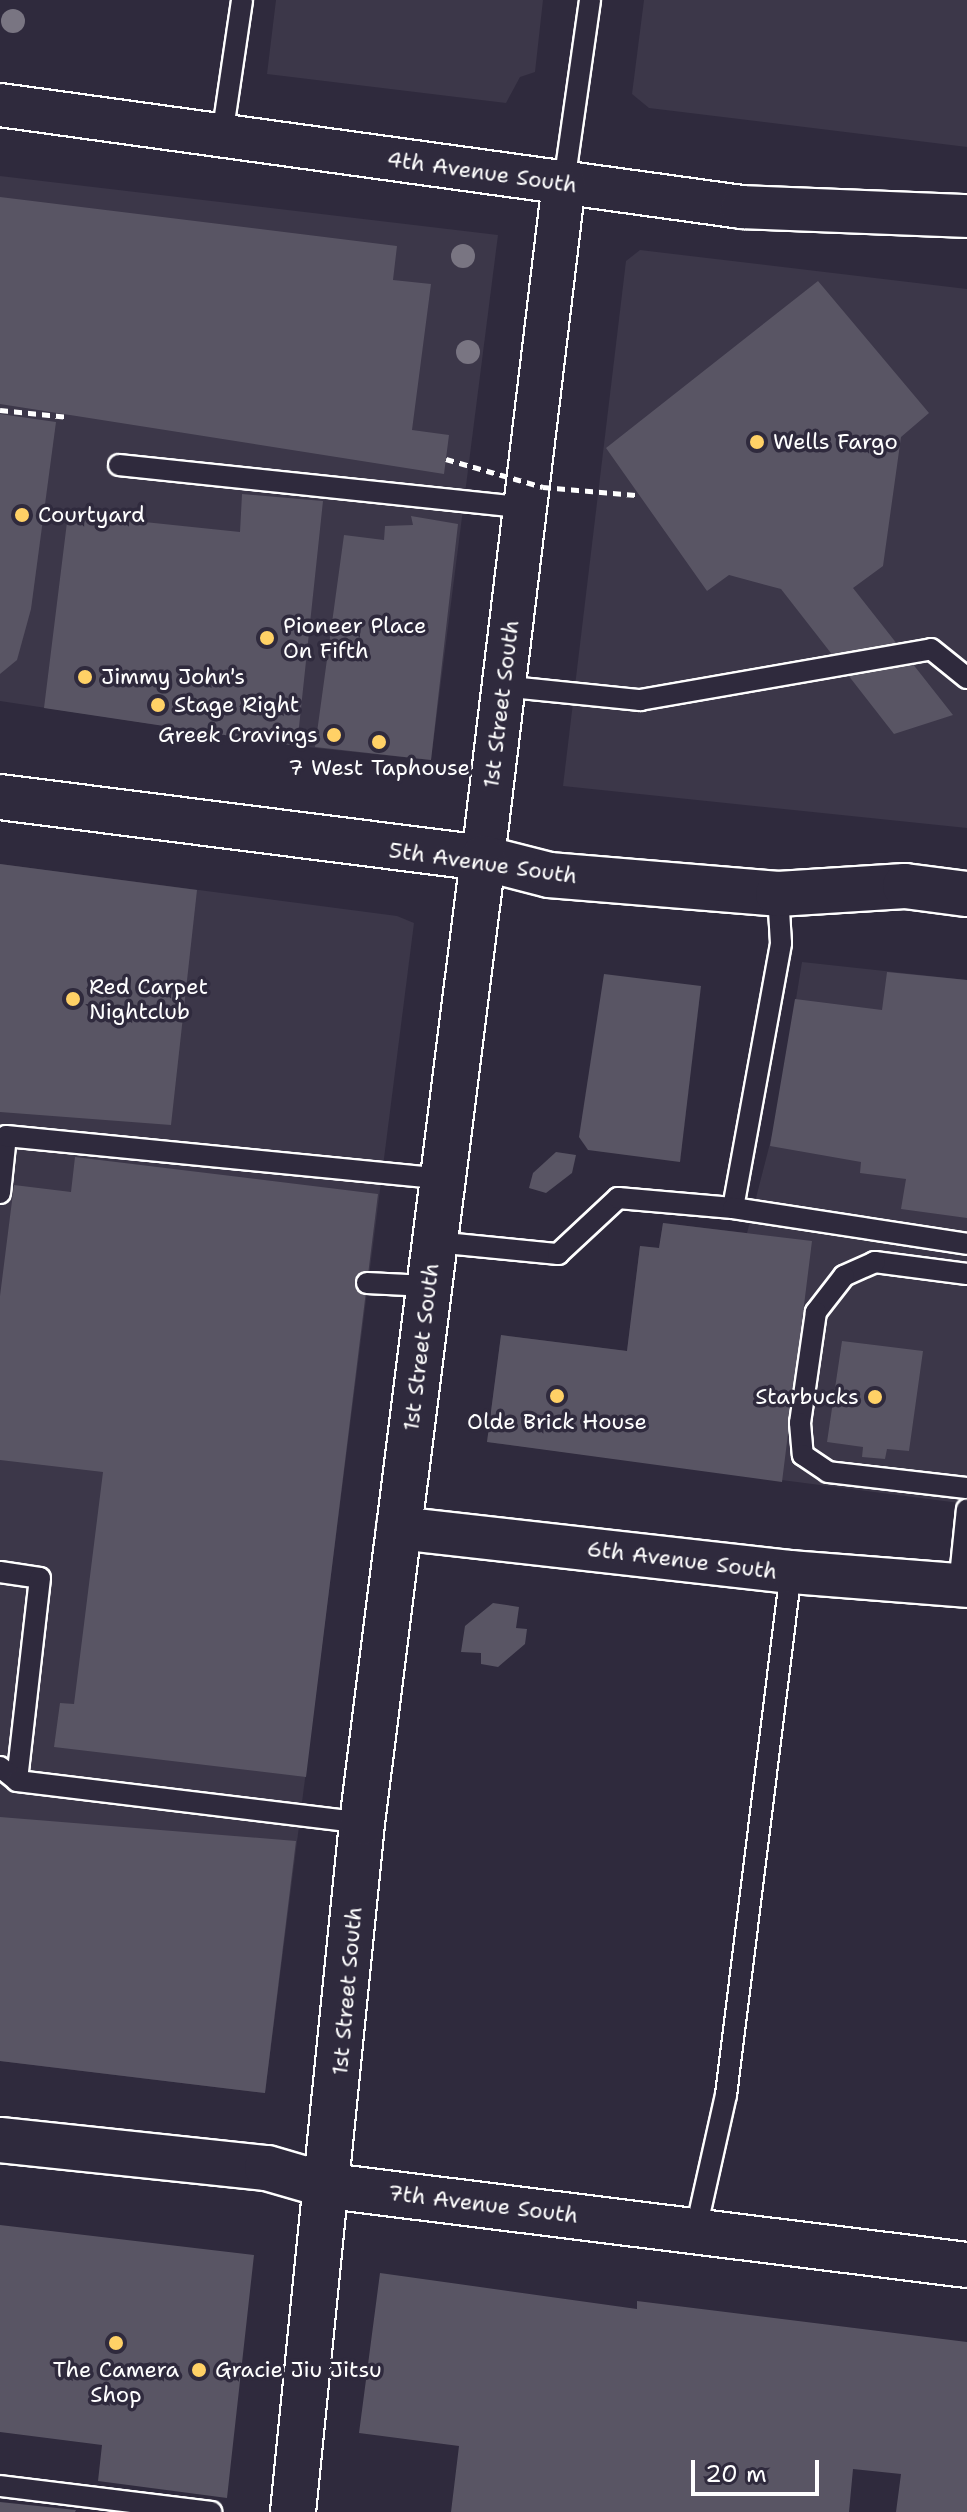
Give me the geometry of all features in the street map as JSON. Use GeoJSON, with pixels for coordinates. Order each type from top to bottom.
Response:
{"type":"FeatureCollection","features":[{"type":"Feature","properties":{"kind":"street","name":"4th Avenue South"},"geometry":{"type":"LineString","coordinates":[[0,105],[742,207],[967,216]]}},
{"type":"Feature","properties":{"kind":"street","name":"1st Street South"},"geometry":{"type":"LineString","coordinates":[[293,2512],[329,2186],[362,1823],[564,183]]}},
{"type":"Feature","properties":{"kind":"street","name":"5th Avenue South"},"geometry":{"type":"LineString","coordinates":[[0,797],[483,858],[549,875],[778,894],[905,886],[967,894]]}},
{"type":"Feature","properties":{"kind":"street","name":"6th Avenue South"},"geometry":{"type":"LineString","coordinates":[[398,1528],[791,1572],[963,1586]]}},
{"type":"Feature","properties":{"kind":"street","name":"7th Avenue South"},"geometry":{"type":"LineString","coordinates":[[0,2140],[267,2168],[329,2186],[696,2229],[967,2265]]}},
{"type":"Feature","properties":{"kind":"lane"},"geometry":{"type":"LineString","coordinates":[[222,136],[242,0]]}},
{"type":"Feature","properties":{"kind":"lane"},"geometry":{"type":"LineString","coordinates":[[564,183],[590,0]]}},
{"type":"Feature","properties":{"kind":"lane"},"geometry":{"type":"LineString","coordinates":[[119,465],[526,508]]}},
{"type":"Feature","properties":{"kind":"lane"},"geometry":{"type":"LineString","coordinates":[[501,686],[640,700],[931,649],[967,678]]}},
{"type":"Feature","properties":{"kind":"lane"},"geometry":{"type":"LineString","coordinates":[[733,1208],[781,943],[778,894]]}},
{"type":"Feature","properties":{"kind":"lane"},"geometry":{"type":"LineString","coordinates":[[0,1193],[3,1135],[441,1179]]}},
{"type":"Feature","properties":{"kind":"lane"},"geometry":{"type":"LineString","coordinates":[[435,1242],[558,1254],[618,1198],[733,1208],[967,1244]]}},
{"type":"Feature","properties":{"kind":"lane"},"geometry":{"type":"LineString","coordinates":[[967,1274],[875,1262],[844,1276],[816,1312],[800,1423],[803,1455],[828,1472],[967,1488]]}},
{"type":"Feature","properties":{"kind":"lane"},"geometry":{"type":"LineString","coordinates":[[367,1283],[427,1286]]}},
{"type":"Feature","properties":{"kind":"lane"},"geometry":{"type":"LineString","coordinates":[[963,1586],[967,1509]]}},
{"type":"Feature","properties":{"kind":"lane"},"geometry":{"type":"LineString","coordinates":[[0,1572],[40,1578],[17,1781]]}},
{"type":"Feature","properties":{"kind":"lane"},"geometry":{"type":"LineString","coordinates":[[696,2229],[726,2095],[791,1572]]}},
{"type":"Feature","properties":{"kind":"lane"},"geometry":{"type":"LineString","coordinates":[[0,1767],[17,1781],[362,1823]]}},
{"type":"Feature","properties":{"kind":"lane"},"geometry":{"type":"LineString","coordinates":[[0,2486],[211,2512]]}},
{"type":"Feature","properties":{"kind":"path"},"geometry":{"type":"LineString","coordinates":[[0,410],[69,417]]}},
{"type":"Feature","properties":{"kind":"path"},"geometry":{"type":"LineString","coordinates":[[446,459],[543,487],[636,495]]}},
{"type":"Feature","properties":{"kind":"shaded area"},"geometry":{"type":"Polygon","coordinates":[[[276,0],[543,0],[535,72],[520,77],[506,103],[267,74],[276,0]]]}},
{"type":"Feature","properties":{"kind":"shaded area"},"geometry":{"type":"Polygon","coordinates":[[[644,0],[967,0],[967,147],[649,108],[632,94],[644,0]]]}},
{"type":"Feature","properties":{"kind":"shaded area"},"geometry":{"type":"Polygon","coordinates":[[[0,176],[498,235],[431,760],[297,746],[0,701],[0,176]]]}},
{"type":"Feature","properties":{"kind":"shaded area"},"geometry":{"type":"Polygon","coordinates":[[[640,250],[967,289],[967,828],[563,786],[626,261],[640,250]]]}},
{"type":"Feature","properties":{"kind":"shaded area"},"geometry":{"type":"Polygon","coordinates":[[[0,864],[397,916],[414,923],[265,2093],[0,2061],[0,864]]]}},
{"type":"Feature","properties":{"kind":"shaded area"},"geometry":{"type":"Polygon","coordinates":[[[802,962],[967,980],[967,1504],[487,1442],[501,1335],[627,1351],[640,1246],[659,1248],[663,1223],[747,1233],[777,1116],[802,962]]]}},
{"type":"Feature","properties":{"kind":"building"},"geometry":{"type":"Polygon","coordinates":[[[0,197],[397,246],[393,280],[431,284],[412,430],[449,435],[444,474],[0,404],[0,197]]]}},
{"type":"Feature","properties":{"kind":"building","name":"Wells Fargo"},"geometry":{"type":"Polygon","coordinates":[[[818,281],[929,413],[901,437],[883,566],[853,588],[953,715],[894,734],[781,589],[729,575],[707,591],[606,448],[818,281]]]}},
{"type":"Feature","properties":{"kind":"building","name":"Courtyard"},"geometry":{"type":"Polygon","coordinates":[[[0,414],[56,422],[31,609],[17,660],[0,674],[0,414]]]}},
{"type":"Feature","properties":{"kind":"building"},"geometry":{"type":"Polygon","coordinates":[[[242,494],[323,501],[297,746],[44,708],[68,514],[240,532],[242,494]]]}},
{"type":"Feature","properties":{"kind":"building"},"geometry":{"type":"Polygon","coordinates":[[[411,516],[458,524],[431,760],[315,747],[344,535],[384,540],[385,526],[413,525],[411,516]]]}},
{"type":"Feature","properties":{"kind":"building","name":"Red Carpet Nightclub"},"geometry":{"type":"Polygon","coordinates":[[[0,864],[197,890],[171,1125],[0,1112],[0,864]]]}},
{"type":"Feature","properties":{"kind":"building"},"geometry":{"type":"Polygon","coordinates":[[[887,972],[967,980],[967,1218],[901,1209],[906,1179],[860,1173],[861,1162],[770,1146],[795,999],[882,1010],[887,972]]]}},
{"type":"Feature","properties":{"kind":"building"},"geometry":{"type":"Polygon","coordinates":[[[604,974],[701,986],[680,1162],[588,1150],[579,1137],[604,974]]]}},
{"type":"Feature","properties":{"kind":"building"},"geometry":{"type":"Polygon","coordinates":[[[556,1152],[576,1155],[572,1173],[546,1193],[529,1188],[533,1173],[556,1152]]]}},
{"type":"Feature","properties":{"kind":"building"},"geometry":{"type":"Polygon","coordinates":[[[75,1157],[378,1194],[306,1777],[54,1747],[60,1703],[74,1704],[103,1472],[0,1460],[0,1296],[14,1185],[71,1192],[75,1157]]]}},
{"type":"Feature","properties":{"kind":"building"},"geometry":{"type":"Polygon","coordinates":[[[663,1223],[812,1241],[782,1482],[487,1442],[501,1335],[627,1351],[640,1246],[659,1248],[663,1223]]]}},
{"type":"Feature","properties":{"kind":"building","name":"Starbucks"},"geometry":{"type":"Polygon","coordinates":[[[842,1341],[923,1351],[909,1451],[887,1449],[885,1459],[862,1457],[863,1447],[827,1442],[842,1341]]]}},
{"type":"Feature","properties":{"kind":"building"},"geometry":{"type":"Polygon","coordinates":[[[493,1603],[519,1607],[516,1628],[527,1629],[525,1644],[498,1667],[481,1664],[481,1653],[461,1652],[465,1626],[493,1603]]]}},
{"type":"Feature","properties":{"kind":"building"},"geometry":{"type":"Polygon","coordinates":[[[0,1817],[296,1841],[265,2093],[0,2061],[0,1817]]]}},
{"type":"Feature","properties":{"kind":"building"},"geometry":{"type":"Polygon","coordinates":[[[0,2225],[254,2255],[227,2498],[98,2481],[102,2445],[0,2432],[0,2225]]]}},
{"type":"Feature","properties":{"kind":"building"},"geometry":{"type":"Polygon","coordinates":[[[380,2273],[637,2309],[637,2301],[967,2342],[967,2512],[896,2512],[901,2474],[853,2469],[849,2512],[451,2512],[459,2446],[359,2433],[380,2273]]]}},
{"type":"Feature","properties":{"kind":"building"},"geometry":{"type":"Polygon","coordinates":[[[0,2502],[76,2510],[0,2512],[0,2502]]]}},
{"type":"Feature","properties":{"kind":"place","name":"Wells Fargo"},"geometry":{"type":"Point","coordinates":[757,442]}},
{"type":"Feature","properties":{"kind":"place","name":"Courtyard"},"geometry":{"type":"Point","coordinates":[22,515]}},
{"type":"Feature","properties":{"kind":"place","name":"Pioneer Place On Fifth"},"geometry":{"type":"Point","coordinates":[267,638]}},
{"type":"Feature","properties":{"kind":"place","name":"Jimmy John's"},"geometry":{"type":"Point","coordinates":[85,677]}},
{"type":"Feature","properties":{"kind":"place","name":"Stage Right"},"geometry":{"type":"Point","coordinates":[158,705]}},
{"type":"Feature","properties":{"kind":"place","name":"Greek Cravings"},"geometry":{"type":"Point","coordinates":[334,735]}},
{"type":"Feature","properties":{"kind":"place","name":"7 West Taphouse"},"geometry":{"type":"Point","coordinates":[379,742]}},
{"type":"Feature","properties":{"kind":"place","name":"Red Carpet Nightclub"},"geometry":{"type":"Point","coordinates":[73,999]}},
{"type":"Feature","properties":{"kind":"place","name":"Olde Brick House"},"geometry":{"type":"Point","coordinates":[557,1396]}},
{"type":"Feature","properties":{"kind":"place","name":"Starbucks"},"geometry":{"type":"Point","coordinates":[875,1397]}},
{"type":"Feature","properties":{"kind":"place","name":"The Camera Shop"},"geometry":{"type":"Point","coordinates":[116,2343]}},
{"type":"Feature","properties":{"kind":"place","name":"Gracie Jiu Jitsu"},"geometry":{"type":"Point","coordinates":[199,2370]}}]}
